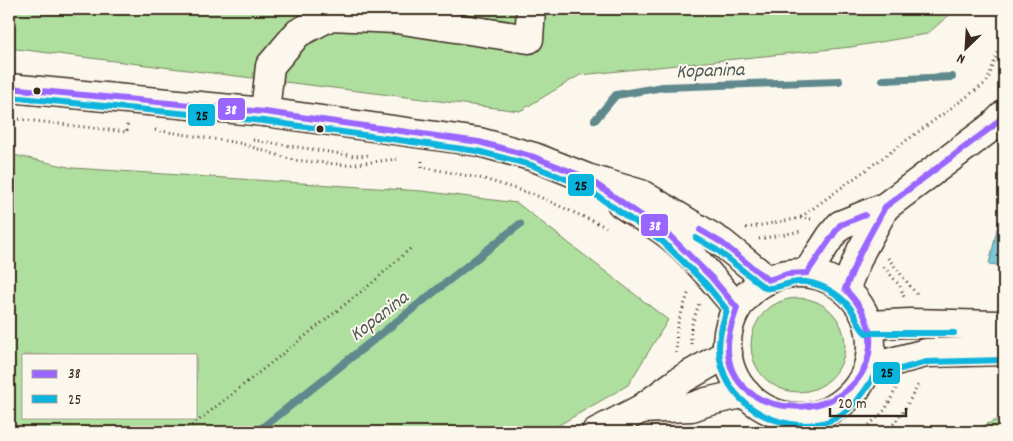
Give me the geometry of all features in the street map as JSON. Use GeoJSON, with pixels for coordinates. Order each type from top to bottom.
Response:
{"type":"FeatureCollection","features":[{"type":"Feature","properties":{"kind":"street"},"geometry":{"type":"LineString","coordinates":[[265,112],[270,66],[298,33],[331,16],[396,19],[529,39],[531,9]]}},
{"type":"Feature","properties":{"kind":"street"},"geometry":{"type":"LineString","coordinates":[[9,88],[265,112],[479,142],[534,157],[587,178],[641,194],[722,244],[768,280]]}},
{"type":"Feature","properties":{"kind":"street"},"geometry":{"type":"LineString","coordinates":[[807,273],[840,225],[885,207],[993,126],[1004,115]]}},
{"type":"Feature","properties":{"kind":"street"},"geometry":{"type":"LineString","coordinates":[[587,178],[668,234],[692,275],[737,308]]}},
{"type":"Feature","properties":{"kind":"street"},"geometry":{"type":"LineString","coordinates":[[845,289],[867,240],[885,207]]}},
{"type":"Feature","properties":{"kind":"street"},"geometry":{"type":"LineString","coordinates":[[807,273],[826,278],[845,289],[860,305],[869,325],[872,347],[868,368],[858,387],[823,423],[802,417],[783,424],[746,393],[734,376],[728,353],[729,330],[737,308],[752,291],[768,280],[787,274],[807,273]]}},
{"type":"Feature","properties":{"kind":"street"},"geometry":{"type":"LineString","coordinates":[[869,325],[1004,326]]}},
{"type":"Feature","properties":{"kind":"street"},"geometry":{"type":"LineString","coordinates":[[868,368],[926,353],[1004,351]]}},
{"type":"Feature","properties":{"kind":"street"},"geometry":{"type":"LineString","coordinates":[[596,432],[641,409],[679,381],[728,353]]}},
{"type":"Feature","properties":{"kind":"street"},"geometry":{"type":"LineString","coordinates":[[641,409],[692,407],[746,393]]}},
{"type":"Feature","properties":{"kind":"path"},"geometry":{"type":"LineString","coordinates":[[801,218],[988,82],[1004,36]]}},
{"type":"Feature","properties":{"kind":"path"},"geometry":{"type":"LineString","coordinates":[[9,118],[127,132],[127,122],[135,124]]}},
{"type":"Feature","properties":{"kind":"path"},"geometry":{"type":"LineString","coordinates":[[152,129],[239,143],[293,160],[347,165],[400,159]]}},
{"type":"Feature","properties":{"kind":"path"},"geometry":{"type":"LineString","coordinates":[[253,140],[354,156],[372,155]]}},
{"type":"Feature","properties":{"kind":"path"},"geometry":{"type":"LineString","coordinates":[[415,159],[430,161]]}},
{"type":"Feature","properties":{"kind":"path"},"geometry":{"type":"LineString","coordinates":[[422,160],[422,167],[484,179],[535,195],[609,228]]}},
{"type":"Feature","properties":{"kind":"path"},"geometry":{"type":"LineString","coordinates":[[722,244],[735,230],[801,218],[825,220],[840,225]]}},
{"type":"Feature","properties":{"kind":"path"},"geometry":{"type":"LineString","coordinates":[[867,240],[881,248],[919,298],[924,310],[925,324]]}},
{"type":"Feature","properties":{"kind":"path"},"geometry":{"type":"LineString","coordinates":[[184,432],[372,283],[411,248]]}},
{"type":"Feature","properties":{"kind":"path"},"geometry":{"type":"LineString","coordinates":[[679,381],[676,363],[677,326],[689,291],[692,275]]}},
{"type":"Feature","properties":{"kind":"path"},"geometry":{"type":"LineString","coordinates":[[689,291],[692,275]]}},
{"type":"Feature","properties":{"kind":"path"},"geometry":{"type":"LineString","coordinates":[[887,432],[903,412],[927,368],[926,353]]}},
{"type":"Feature","properties":{"kind":"green space"},"geometry":{"type":"Polygon","coordinates":[[[9,9],[948,9],[954,11],[927,34],[851,47],[580,75],[520,111],[9,48],[9,9]]]}},
{"type":"Feature","properties":{"kind":"green space"},"geometry":{"type":"Polygon","coordinates":[[[9,154],[73,168],[422,191],[517,203],[668,320],[628,385],[547,432],[9,432],[9,154]]]}},
{"type":"Feature","properties":{"kind":"green space"},"geometry":{"type":"Polygon","coordinates":[[[798,298],[816,301],[831,312],[842,327],[845,345],[842,363],[831,378],[816,389],[798,392],[780,389],[765,378],[754,363],[751,345],[754,327],[765,312],[780,301],[798,298]]]}},
{"type":"Feature","properties":{"kind":"green space"},"geometry":{"type":"Polygon","coordinates":[[[1004,417],[1004,432],[969,432],[1004,417]]]}},
{"type":"Feature","properties":{"kind":"water"},"geometry":{"type":"Polygon","coordinates":[[[1004,199],[1004,266],[989,264],[1004,199]]]}},
{"type":"Feature","properties":{"kind":"waterway","name":"Kopanina"},"geometry":{"type":"LineString","coordinates":[[883,80],[952,77]]}},
{"type":"Feature","properties":{"kind":"waterway","name":"Kopanina"},"geometry":{"type":"LineString","coordinates":[[595,120],[616,95],[663,87],[839,81]]}},
{"type":"Feature","properties":{"kind":"waterway","name":"Kopanina"},"geometry":{"type":"LineString","coordinates":[[257,432],[520,224]]}},
{"type":"Feature","properties":{"kind":"transit line","name":"38"},"geometry":{"type":"LineString","coordinates":[[9,88],[265,112],[479,142],[534,157],[587,178],[668,234],[712,278],[737,308],[728,340],[733,372],[748,391],[770,403],[796,407],[822,403],[845,392],[862,373],[870,346],[869,330],[864,315],[856,301],[845,289],[861,251],[885,207],[993,126],[1004,115]]}},
{"type":"Feature","properties":{"kind":"transit line","name":"25"},"geometry":{"type":"LineString","coordinates":[[9,97],[264,121],[477,151],[531,165],[583,186],[662,241],[706,284],[727,310],[720,333],[719,347],[722,367],[729,384],[741,399],[755,411],[772,419],[791,424],[810,425],[829,421],[837,418],[850,408],[866,390],[874,376],[927,362],[1004,360]]}},
{"type":"Feature","properties":{"kind":"transit line","name":"38"},"geometry":{"type":"LineString","coordinates":[[700,230],[722,243],[768,280],[787,274],[807,273],[840,225],[865,215]]}},
{"type":"Feature","properties":{"kind":"transit line","name":"25"},"geometry":{"type":"LineString","coordinates":[[696,238],[717,250],[765,288],[806,282],[827,289],[845,302],[866,333],[954,333]]}}]}
